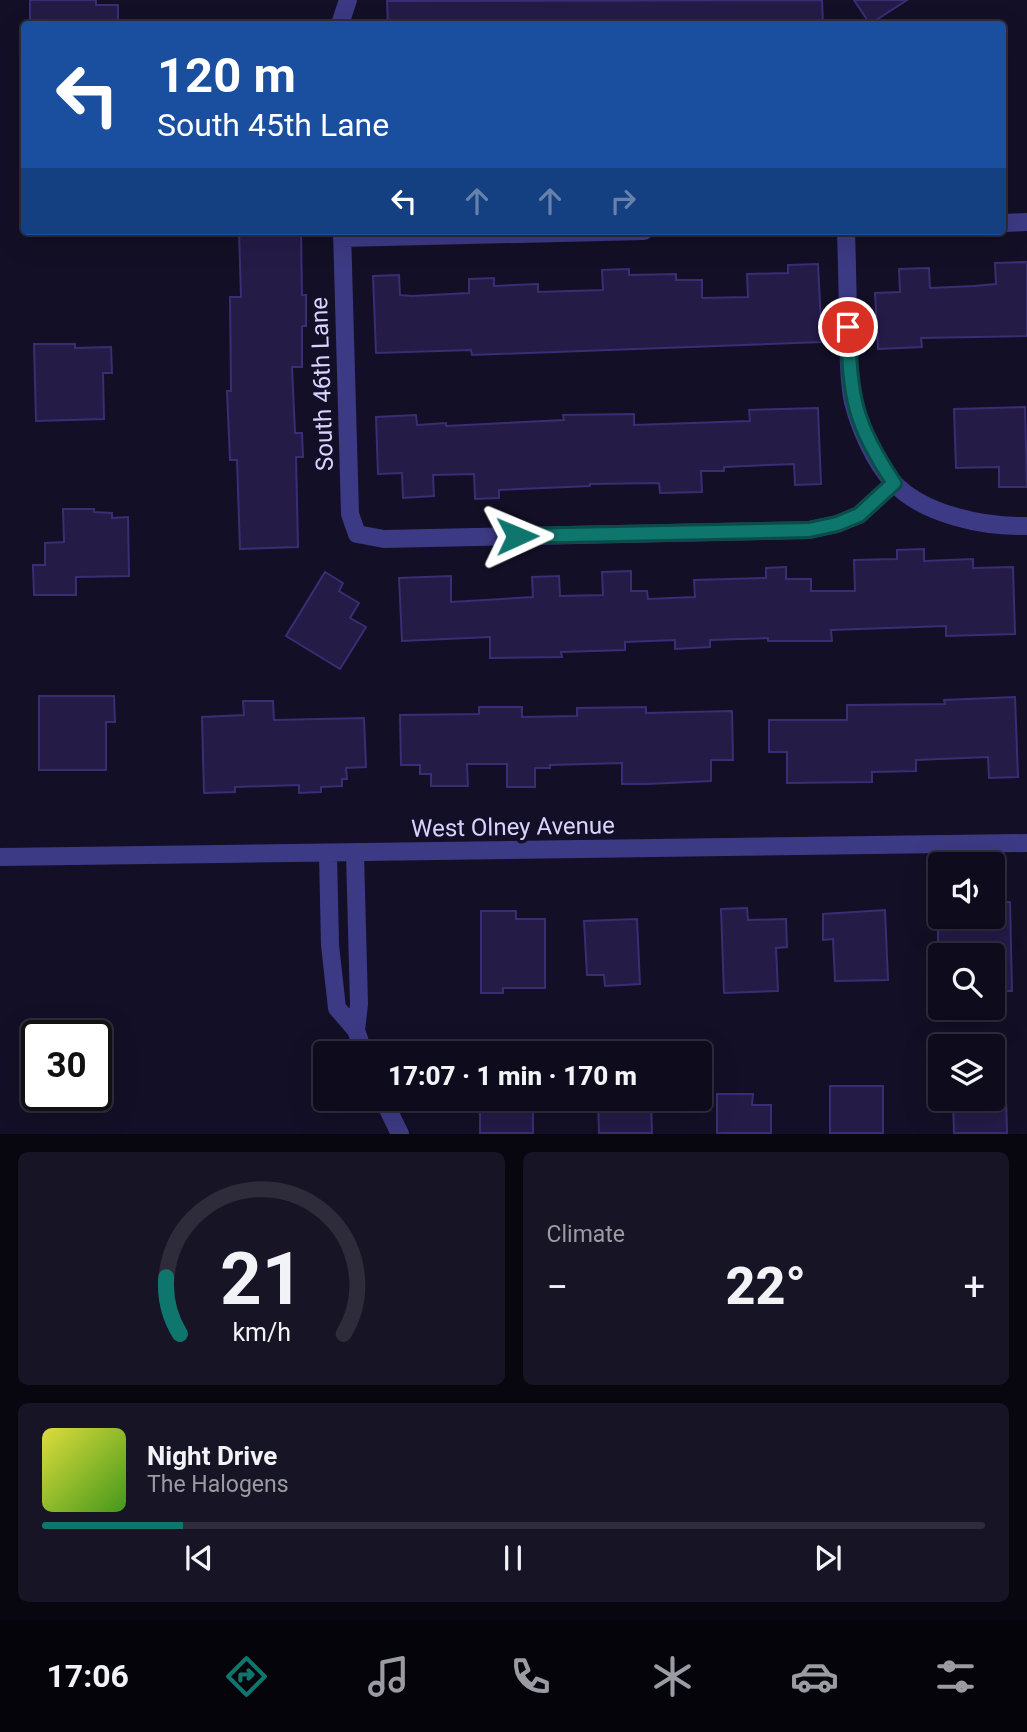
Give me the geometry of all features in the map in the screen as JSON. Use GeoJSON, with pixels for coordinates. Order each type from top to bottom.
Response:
{"type":"FeatureCollection","features":[{"type":"Feature","properties":{"kind":"street"},"geometry":{"type":"LineString","coordinates":[[341,21],[348,0]]}},
{"type":"Feature","properties":{"kind":"street"},"geometry":{"type":"LineString","coordinates":[[1006,223],[1027,222]]}},
{"type":"Feature","properties":{"kind":"street","name":"South 46th Lane"},"geometry":{"type":"LineString","coordinates":[[342,235],[350,513],[358,534],[384,539],[809,530],[837,524],[859,515],[894,483]]}},
{"type":"Feature","properties":{"kind":"street"},"geometry":{"type":"LineString","coordinates":[[846,235],[849,376],[853,401],[867,442],[894,483],[936,510],[968,521],[1000,527],[1027,526]]}},
{"type":"Feature","properties":{"kind":"street","name":"West Olney Avenue"},"geometry":{"type":"LineString","coordinates":[[0,858],[1027,843]]}},
{"type":"Feature","properties":{"kind":"street"},"geometry":{"type":"LineString","coordinates":[[355,853],[359,1004],[356,1030]]}},
{"type":"Feature","properties":{"kind":"street"},"geometry":{"type":"LineString","coordinates":[[328,854],[330,945],[337,1008],[356,1030],[360,1041]]}},
{"type":"Feature","properties":{"kind":"street"},"geometry":{"type":"LineString","coordinates":[[330,945],[356,945]]}},
{"type":"Feature","properties":{"kind":"street"},"geometry":{"type":"LineString","coordinates":[[389,1111],[400,1133]]}},
{"type":"Feature","properties":{"kind":"building"},"geometry":{"type":"Polygon","coordinates":[[[30,0],[96,0],[96,5],[118,5],[118,21],[30,21],[30,0]]]}},
{"type":"Feature","properties":{"kind":"building"},"geometry":{"type":"Polygon","coordinates":[[[822,0],[823,21],[388,21],[387,1],[822,0]]]}},
{"type":"Feature","properties":{"kind":"building"},"geometry":{"type":"Polygon","coordinates":[[[854,0],[907,0],[875,21],[868,21],[854,0]]]}},
{"type":"Feature","properties":{"kind":"building"},"geometry":{"type":"Polygon","coordinates":[[[239,235],[301,235],[302,295],[306,295],[306,326],[302,326],[302,367],[292,367],[295,433],[302,433],[303,457],[296,457],[298,547],[240,549],[237,460],[230,460],[227,391],[231,391],[230,297],[241,297],[239,235]]]}},
{"type":"Feature","properties":{"kind":"building"},"geometry":{"type":"Polygon","coordinates":[[[1027,262],[1027,336],[921,338],[922,347],[878,349],[875,293],[900,292],[899,269],[929,268],[930,288],[974,286],[996,284],[995,263],[1027,262]]]}},
{"type":"Feature","properties":{"kind":"building"},"geometry":{"type":"Polygon","coordinates":[[[818,264],[822,342],[472,355],[471,350],[376,353],[373,276],[399,275],[400,295],[412,296],[469,293],[469,279],[494,278],[494,286],[538,284],[538,292],[603,290],[602,270],[629,269],[629,275],[676,274],[676,280],[702,280],[702,298],[748,297],[747,274],[788,273],[788,265],[818,264]]]}},
{"type":"Feature","properties":{"kind":"building"},"geometry":{"type":"Polygon","coordinates":[[[34,344],[75,344],[75,348],[111,347],[112,373],[103,373],[104,419],[36,421],[34,344]]]}},
{"type":"Feature","properties":{"kind":"building"},"geometry":{"type":"Polygon","coordinates":[[[1025,407],[1027,487],[999,487],[999,467],[956,468],[954,409],[1025,407]]]}},
{"type":"Feature","properties":{"kind":"building"},"geometry":{"type":"Polygon","coordinates":[[[818,408],[821,484],[795,485],[794,464],[724,467],[724,471],[701,471],[702,492],[660,493],[659,483],[590,484],[499,490],[499,498],[475,499],[474,474],[433,475],[434,496],[403,498],[402,473],[378,474],[376,417],[416,415],[417,425],[446,423],[446,426],[564,420],[563,415],[634,414],[634,425],[750,421],[749,410],[818,408]]]}},
{"type":"Feature","properties":{"kind":"building"},"geometry":{"type":"Polygon","coordinates":[[[63,509],[94,509],[94,512],[112,513],[112,518],[128,517],[129,576],[76,577],[76,595],[34,595],[33,565],[45,565],[45,543],[64,542],[63,509]]]}},
{"type":"Feature","properties":{"kind":"building"},"geometry":{"type":"Polygon","coordinates":[[[924,549],[924,561],[973,559],[973,568],[1013,567],[1015,634],[946,636],[946,626],[831,630],[832,641],[768,641],[768,638],[710,640],[710,647],[675,649],[675,640],[625,642],[625,650],[561,652],[562,657],[490,658],[490,637],[402,641],[399,578],[451,576],[451,602],[533,597],[532,577],[559,576],[560,596],[603,595],[602,572],[631,571],[631,591],[647,591],[648,599],[695,597],[694,580],[766,578],[766,568],[786,567],[786,579],[811,579],[811,591],[855,591],[854,560],[897,559],[897,550],[924,549]]]}},
{"type":"Feature","properties":{"kind":"building"},"geometry":{"type":"Polygon","coordinates":[[[325,572],[343,583],[339,591],[359,603],[350,618],[366,627],[340,669],[286,636],[325,572]]]}},
{"type":"Feature","properties":{"kind":"building"},"geometry":{"type":"Polygon","coordinates":[[[39,696],[114,696],[115,722],[106,722],[106,770],[39,770],[39,696]]]}},
{"type":"Feature","properties":{"kind":"building"},"geometry":{"type":"Polygon","coordinates":[[[1015,697],[1018,777],[989,778],[988,757],[916,760],[916,771],[872,772],[872,782],[787,783],[787,752],[769,752],[769,720],[847,720],[847,705],[945,704],[944,700],[1015,697]]]}},
{"type":"Feature","properties":{"kind":"building"},"geometry":{"type":"Polygon","coordinates":[[[243,701],[273,701],[274,720],[364,718],[366,767],[346,768],[347,779],[342,779],[342,786],[321,787],[321,792],[299,793],[299,785],[235,787],[235,792],[204,793],[202,717],[244,715],[243,701]]]}},
{"type":"Feature","properties":{"kind":"building"},"geometry":{"type":"Polygon","coordinates":[[[479,707],[522,707],[522,717],[577,716],[577,708],[646,707],[646,713],[732,711],[733,760],[711,760],[711,781],[647,784],[622,784],[622,763],[550,765],[550,768],[535,768],[535,787],[507,787],[507,764],[467,764],[468,786],[431,786],[431,774],[420,774],[420,765],[401,765],[400,715],[479,714],[479,707]]]}},
{"type":"Feature","properties":{"kind":"building"},"geometry":{"type":"Polygon","coordinates":[[[1005,902],[1010,902],[1012,991],[1005,991],[1005,943],[938,943],[938,929],[1005,929],[1005,902]]]}},
{"type":"Feature","properties":{"kind":"building"},"geometry":{"type":"Polygon","coordinates":[[[747,908],[748,920],[786,919],[787,947],[776,948],[778,991],[724,993],[721,909],[747,908]]]}},
{"type":"Feature","properties":{"kind":"building"},"geometry":{"type":"Polygon","coordinates":[[[885,910],[888,980],[835,981],[833,939],[823,940],[823,914],[885,910]]]}},
{"type":"Feature","properties":{"kind":"building"},"geometry":{"type":"Polygon","coordinates":[[[481,911],[516,911],[516,919],[545,919],[545,988],[503,988],[503,993],[481,993],[481,911]]]}},
{"type":"Feature","properties":{"kind":"building"},"geometry":{"type":"Polygon","coordinates":[[[637,919],[640,984],[605,986],[604,975],[587,975],[584,921],[637,919]]]}},
{"type":"Feature","properties":{"kind":"building"},"geometry":{"type":"Polygon","coordinates":[[[830,1086],[883,1086],[883,1133],[830,1133],[830,1086]]]}},
{"type":"Feature","properties":{"kind":"building"},"geometry":{"type":"Polygon","coordinates":[[[717,1094],[753,1094],[752,1105],[771,1105],[771,1133],[717,1133],[717,1094]]]}},
{"type":"Feature","properties":{"kind":"building"},"geometry":{"type":"Polygon","coordinates":[[[1005,1099],[1007,1133],[954,1133],[953,1111],[1005,1111],[1005,1099]]]}},
{"type":"Feature","properties":{"kind":"building"},"geometry":{"type":"Polygon","coordinates":[[[480,1111],[533,1111],[533,1133],[480,1133],[480,1111]]]}},
{"type":"Feature","properties":{"kind":"building"},"geometry":{"type":"Polygon","coordinates":[[[598,1111],[651,1111],[652,1133],[599,1133],[598,1111]]]}},
{"type":"Feature","properties":{"kind":"route"},"geometry":{"type":"LineString","coordinates":[[517,536],[809,530],[837,524],[859,515],[894,483],[867,442],[853,401],[849,376],[848,327]]}}]}
